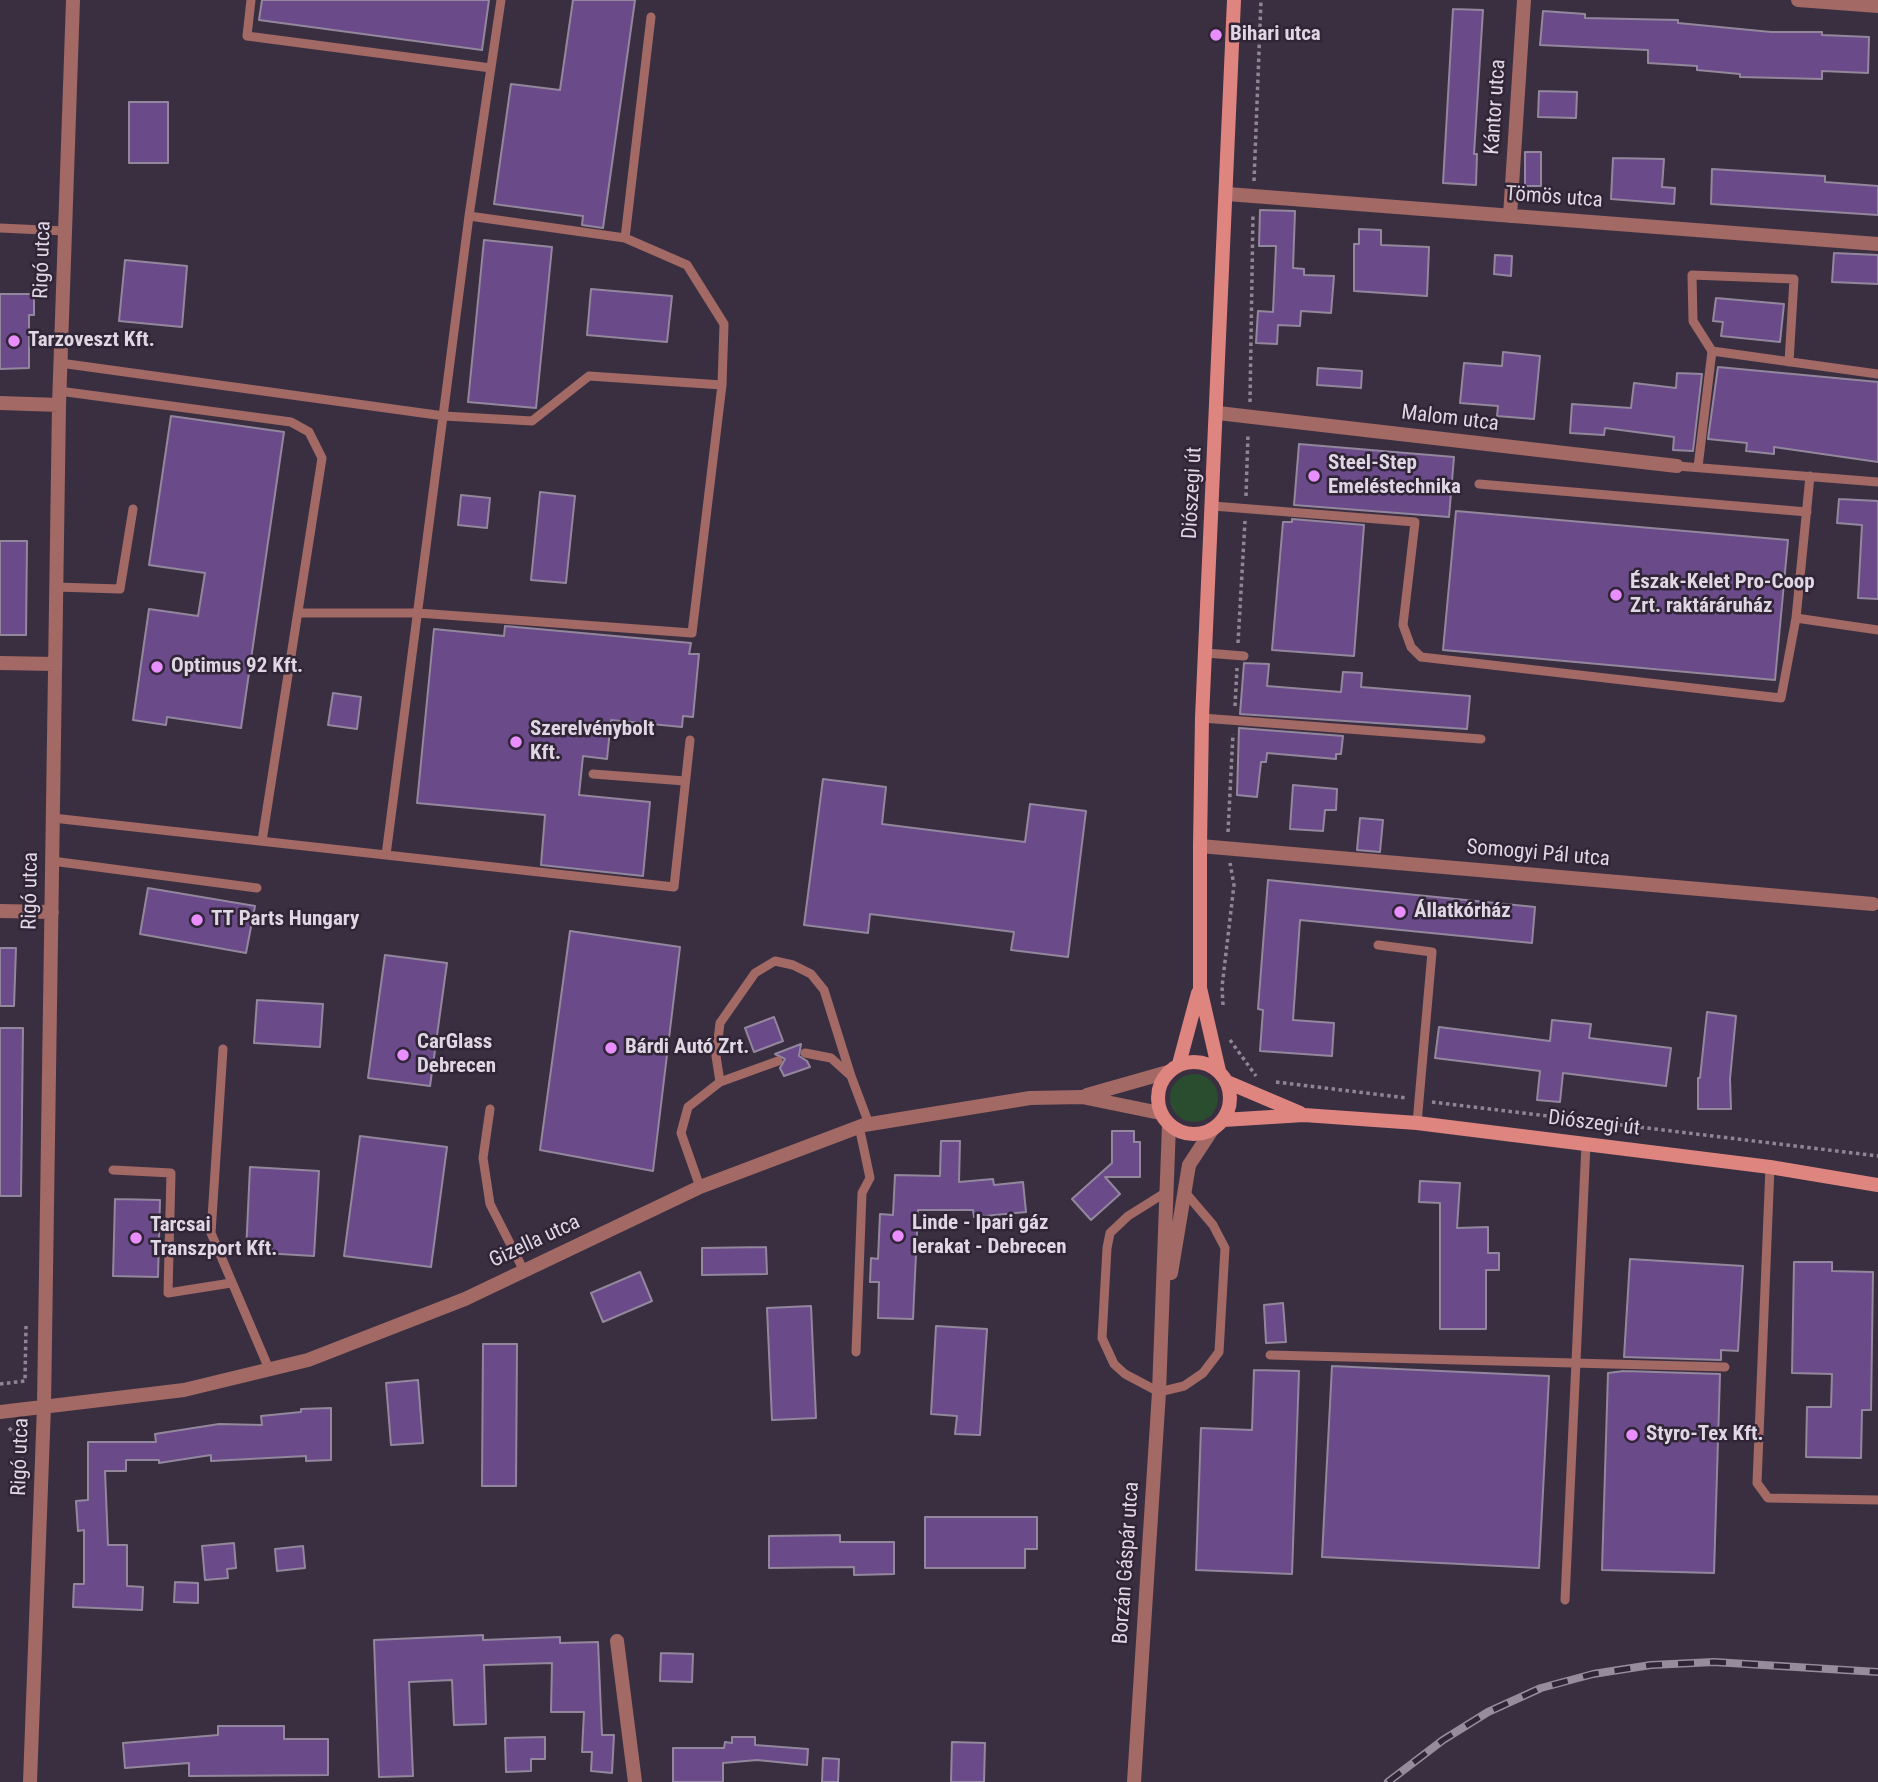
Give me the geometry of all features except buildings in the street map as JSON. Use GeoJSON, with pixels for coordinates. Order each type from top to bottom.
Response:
{"type":"FeatureCollection","features":[{"type":"Feature","properties":{"kind":"main road","name":"Diószegi út"},"geometry":{"type":"LineString","coordinates":[[1234,0],[1218,413],[1202,718],[1200,988],[1223,1076],[1304,1115]]}},
{"type":"Feature","properties":{"kind":"main road","name":"Diószegi út"},"geometry":{"type":"LineString","coordinates":[[1173,1068],[1200,988]]}},
{"type":"Feature","properties":{"kind":"main road"},"geometry":{"type":"LineString","coordinates":[[1194,1061],[1208,1063],[1223,1076],[1231,1095],[1229,1108],[1217,1125],[1197,1134],[1182,1133],[1165,1119],[1157,1098],[1160,1084],[1173,1068],[1194,1061]]}},
{"type":"Feature","properties":{"kind":"main road","name":"Diószegi út"},"geometry":{"type":"LineString","coordinates":[[1217,1125],[1304,1115],[1417,1123],[1770,1167],[1878,1185]]}},
{"type":"Feature","properties":{"kind":"street","name":"Rigó utca"},"geometry":{"type":"LineString","coordinates":[[30,1782],[44,1406],[59,398],[73,0]]}},
{"type":"Feature","properties":{"kind":"street","name":"Kántor utca"},"geometry":{"type":"LineString","coordinates":[[1510,216],[1524,0]]}},
{"type":"Feature","properties":{"kind":"street"},"geometry":{"type":"LineString","coordinates":[[1798,0],[1878,6]]}},
{"type":"Feature","properties":{"kind":"street","name":"Tömös utca"},"geometry":{"type":"LineString","coordinates":[[1227,194],[1878,244]]}},
{"type":"Feature","properties":{"kind":"street"},"geometry":{"type":"LineString","coordinates":[[0,403],[59,398]]}},
{"type":"Feature","properties":{"kind":"street","name":"Malom utca"},"geometry":{"type":"LineString","coordinates":[[1218,413],[1249,416],[1287,427],[1677,466]]}},
{"type":"Feature","properties":{"kind":"street"},"geometry":{"type":"LineString","coordinates":[[0,663],[55,664]]}},
{"type":"Feature","properties":{"kind":"street","name":"Somogyi Pál utca"},"geometry":{"type":"LineString","coordinates":[[1200,846],[1873,904]]}},
{"type":"Feature","properties":{"kind":"street"},"geometry":{"type":"LineString","coordinates":[[0,911],[52,912]]}},
{"type":"Feature","properties":{"kind":"street","name":"Gizella utca"},"geometry":{"type":"LineString","coordinates":[[0,1412],[184,1390],[308,1360],[465,1299],[700,1187],[864,1125],[978,1105],[1082,1097],[1173,1068]]}},
{"type":"Feature","properties":{"kind":"street","name":"Gizella utca"},"geometry":{"type":"LineString","coordinates":[[1082,1097],[1165,1119]]}},
{"type":"Feature","properties":{"kind":"street","name":"Borzán Gáspár utca"},"geometry":{"type":"LineString","coordinates":[[1134,1782],[1159,1392],[1168,1191],[1165,1119]]}},
{"type":"Feature","properties":{"kind":"street","name":"Borzán Gáspár utca"},"geometry":{"type":"LineString","coordinates":[[1160,1347],[1184,1191],[1192,1158],[1217,1125]]}},
{"type":"Feature","properties":{"kind":"street"},"geometry":{"type":"LineString","coordinates":[[617,1641],[635,1782]]}},
{"type":"Feature","properties":{"kind":"lane"},"geometry":{"type":"LineString","coordinates":[[251,0],[247,36],[491,68]]}},
{"type":"Feature","properties":{"kind":"lane"},"geometry":{"type":"LineString","coordinates":[[386,855],[469,216],[501,0]]}},
{"type":"Feature","properties":{"kind":"lane"},"geometry":{"type":"LineString","coordinates":[[625,238],[651,17]]}},
{"type":"Feature","properties":{"kind":"lane"},"geometry":{"type":"LineString","coordinates":[[299,613],[418,613],[692,633],[722,385],[724,324],[687,265],[625,238],[469,216]]}},
{"type":"Feature","properties":{"kind":"lane"},"geometry":{"type":"LineString","coordinates":[[0,228],[65,231]]}},
{"type":"Feature","properties":{"kind":"lane"},"geometry":{"type":"LineString","coordinates":[[1699,467],[1712,351],[1693,321],[1692,275],[1794,279],[1789,362]]}},
{"type":"Feature","properties":{"kind":"lane"},"geometry":{"type":"LineString","coordinates":[[1712,351],[1878,374]]}},
{"type":"Feature","properties":{"kind":"lane"},"geometry":{"type":"LineString","coordinates":[[60,363],[444,416],[532,422],[589,376],[722,385]]}},
{"type":"Feature","properties":{"kind":"lane"},"geometry":{"type":"LineString","coordinates":[[59,398],[291,422],[309,432],[322,458],[261,841]]}},
{"type":"Feature","properties":{"kind":"lane"},"geometry":{"type":"LineString","coordinates":[[1677,466],[1878,482]]}},
{"type":"Feature","properties":{"kind":"lane"},"geometry":{"type":"LineString","coordinates":[[1213,506],[1245,509],[1280,507],[1415,522],[1403,625],[1410,647],[1421,657],[1781,698],[1796,618],[1810,476]]}},
{"type":"Feature","properties":{"kind":"lane"},"geometry":{"type":"LineString","coordinates":[[1479,484],[1807,512]]}},
{"type":"Feature","properties":{"kind":"lane"},"geometry":{"type":"LineString","coordinates":[[56,587],[120,589],[133,509]]}},
{"type":"Feature","properties":{"kind":"lane"},"geometry":{"type":"LineString","coordinates":[[1796,618],[1878,630]]}},
{"type":"Feature","properties":{"kind":"lane"},"geometry":{"type":"LineString","coordinates":[[1206,653],[1241,655]]}},
{"type":"Feature","properties":{"kind":"lane"},"geometry":{"type":"LineString","coordinates":[[1202,718],[1481,739]]}},
{"type":"Feature","properties":{"kind":"lane"},"geometry":{"type":"LineString","coordinates":[[53,818],[674,887],[690,740]]}},
{"type":"Feature","properties":{"kind":"lane"},"geometry":{"type":"LineString","coordinates":[[593,774],[685,781]]}},
{"type":"Feature","properties":{"kind":"lane"},"geometry":{"type":"LineString","coordinates":[[52,861],[257,888]]}},
{"type":"Feature","properties":{"kind":"lane"},"geometry":{"type":"LineString","coordinates":[[1378,945],[1432,952],[1417,1123]]}},
{"type":"Feature","properties":{"kind":"lane"},"geometry":{"type":"LineString","coordinates":[[720,1082],[716,1056],[720,1023],[755,973],[775,961],[793,965],[811,974],[824,990],[864,1125],[870,1178],[862,1193],[856,1352]]}},
{"type":"Feature","properties":{"kind":"lane"},"geometry":{"type":"LineString","coordinates":[[223,1049],[211,1233],[269,1369]]}},
{"type":"Feature","properties":{"kind":"lane"},"geometry":{"type":"LineString","coordinates":[[805,1053],[831,1058],[851,1076]]}},
{"type":"Feature","properties":{"kind":"lane"},"geometry":{"type":"LineString","coordinates":[[700,1187],[681,1133],[683,1118],[697,1097],[720,1082],[778,1061]]}},
{"type":"Feature","properties":{"kind":"lane"},"geometry":{"type":"LineString","coordinates":[[490,1109],[483,1158],[489,1204],[524,1271]]}},
{"type":"Feature","properties":{"kind":"lane"},"geometry":{"type":"LineString","coordinates":[[1565,1600],[1586,1144]]}},
{"type":"Feature","properties":{"kind":"lane"},"geometry":{"type":"LineString","coordinates":[[1770,1167],[1757,1483],[1768,1498],[1878,1500]]}},
{"type":"Feature","properties":{"kind":"lane"},"geometry":{"type":"LineString","coordinates":[[113,1170],[171,1173],[168,1293],[231,1283]]}},
{"type":"Feature","properties":{"kind":"lane"},"geometry":{"type":"LineString","coordinates":[[1168,1191],[1128,1216],[1110,1233],[1101,1338],[1114,1364],[1125,1374],[1159,1392],[1184,1385],[1203,1373],[1219,1352],[1225,1248],[1213,1225],[1184,1191]]}},
{"type":"Feature","properties":{"kind":"lane"},"geometry":{"type":"LineString","coordinates":[[1270,1355],[1725,1367]]}},
{"type":"Feature","properties":{"kind":"path"},"geometry":{"type":"LineString","coordinates":[[1224,1013],[1222,987],[1234,885],[1228,848],[1234,720],[1241,655],[1261,0]]}},
{"type":"Feature","properties":{"kind":"path"},"geometry":{"type":"LineString","coordinates":[[1227,1035],[1258,1079]]}},
{"type":"Feature","properties":{"kind":"path"},"geometry":{"type":"LineString","coordinates":[[1268,1082],[1878,1156]]}},
{"type":"Feature","properties":{"kind":"path"},"geometry":{"type":"LineString","coordinates":[[0,1384],[25,1381],[26,1325]]}},
{"type":"Feature","properties":{"kind":"path"},"geometry":{"type":"LineString","coordinates":[[0,1429],[9,1428],[18,1434],[22,1441],[22,1463]]}},
{"type":"Feature","properties":{"kind":"green space"},"geometry":{"type":"Polygon","coordinates":[[[1194,1074],[1203,1075],[1211,1081],[1217,1089],[1217,1107],[1211,1115],[1203,1121],[1194,1122],[1185,1121],[1177,1115],[1171,1107],[1170,1098],[1171,1089],[1177,1081],[1185,1075],[1194,1074]]]}},
{"type":"Feature","properties":{"kind":"railway"},"geometry":{"type":"LineString","coordinates":[[1388,1782],[1443,1740],[1488,1712],[1541,1688],[1593,1674],[1651,1665],[1714,1662],[1878,1672]]}},
{"type":"Feature","properties":{"kind":"place","name":"Bihari utca"},"geometry":{"type":"Point","coordinates":[1216,35]}},
{"type":"Feature","properties":{"kind":"place","name":"Tarzoveszt Kft."},"geometry":{"type":"Point","coordinates":[14,341]}},
{"type":"Feature","properties":{"kind":"place","name":"Steel-Step Emeléstechnika"},"geometry":{"type":"Point","coordinates":[1314,476]}},
{"type":"Feature","properties":{"kind":"place","name":"Észak-Kelet Pro-Coop Zrt. raktáráruház"},"geometry":{"type":"Point","coordinates":[1616,595]}},
{"type":"Feature","properties":{"kind":"place","name":"Optimus 92 Kft."},"geometry":{"type":"Point","coordinates":[157,667]}},
{"type":"Feature","properties":{"kind":"place","name":"Szerelvénybolt Kft."},"geometry":{"type":"Point","coordinates":[516,742]}},
{"type":"Feature","properties":{"kind":"place","name":"Állatkórház"},"geometry":{"type":"Point","coordinates":[1400,912]}},
{"type":"Feature","properties":{"kind":"place","name":"TT Parts Hungary"},"geometry":{"type":"Point","coordinates":[197,920]}},
{"type":"Feature","properties":{"kind":"place","name":"Bárdi Autó Zrt."},"geometry":{"type":"Point","coordinates":[611,1048]}},
{"type":"Feature","properties":{"kind":"place","name":"CarGlass Debrecen"},"geometry":{"type":"Point","coordinates":[403,1055]}},
{"type":"Feature","properties":{"kind":"place","name":"Linde - Ipari gáz lerakat - Debrecen"},"geometry":{"type":"Point","coordinates":[898,1236]}},
{"type":"Feature","properties":{"kind":"place","name":"Tarcsai Transzport Kft."},"geometry":{"type":"Point","coordinates":[136,1238]}},
{"type":"Feature","properties":{"kind":"place","name":"Styro-Tex Kft."},"geometry":{"type":"Point","coordinates":[1632,1435]}}]}
